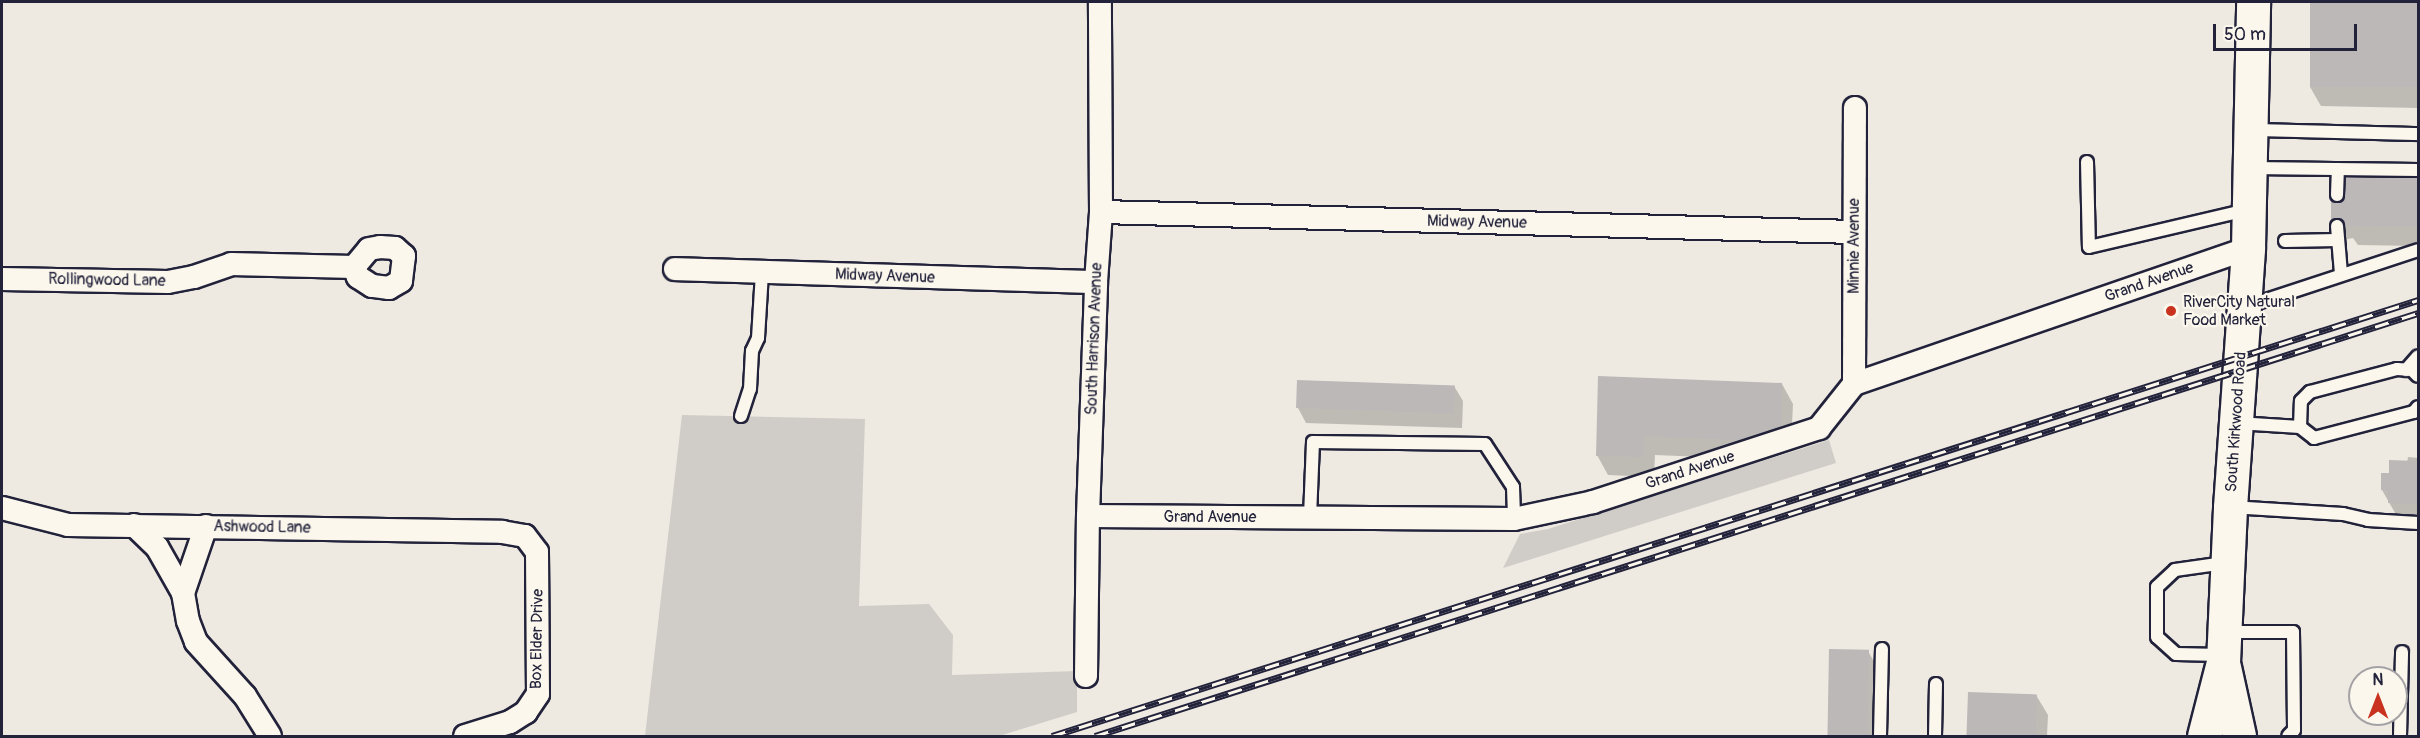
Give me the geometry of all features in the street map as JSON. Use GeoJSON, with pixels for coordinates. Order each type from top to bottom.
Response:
{"type":"FeatureCollection","features":[{"type":"Feature","properties":{"kind":"main road","name":"South Kirkwood Road"},"geometry":{"type":"LineString","coordinates":[[2204,736],[2223,650],[2229,507],[2237,423],[2248,248],[2253,2]]}},
{"type":"Feature","properties":{"kind":"main road","name":"South Kirkwood Road"},"geometry":{"type":"LineString","coordinates":[[2223,650],[2239,736]]}},
{"type":"Feature","properties":{"kind":"street","name":"South Harrison Avenue"},"geometry":{"type":"LineString","coordinates":[[1086,676],[1088,516],[1096,282],[1101,212],[1101,2]]}},
{"type":"Feature","properties":{"kind":"street","name":"Minnie Avenue"},"geometry":{"type":"LineString","coordinates":[[1854,384],[1855,108]]}},
{"type":"Feature","properties":{"kind":"street","name":"Midway Avenue"},"geometry":{"type":"LineString","coordinates":[[1101,212],[1854,232]]}},
{"type":"Feature","properties":{"kind":"street","name":"Grand Avenue"},"geometry":{"type":"LineString","coordinates":[[1088,516],[1514,519],[1593,502],[1819,428],[1854,384],[2248,248]]}},
{"type":"Feature","properties":{"kind":"street","name":"Rollingwood Lane"},"geometry":{"type":"LineString","coordinates":[[2,279],[168,282],[194,277],[231,264],[354,267]]}},
{"type":"Feature","properties":{"kind":"street","name":"Midway Avenue"},"geometry":{"type":"LineString","coordinates":[[675,269],[1096,282]]}},
{"type":"Feature","properties":{"kind":"street","name":"Ashwood Lane"},"geometry":{"type":"LineString","coordinates":[[2,508],[68,525],[502,532],[525,536]]}},
{"type":"Feature","properties":{"kind":"street"},"geometry":{"type":"LineString","coordinates":[[134,525],[157,548],[183,593],[188,621],[196,642],[245,696],[270,736]]}},
{"type":"Feature","properties":{"kind":"street"},"geometry":{"type":"LineString","coordinates":[[183,593],[206,526]]}},
{"type":"Feature","properties":{"kind":"street","name":"Box Elder Drive"},"geometry":{"type":"LineString","coordinates":[[465,736],[510,722],[526,712],[538,694],[537,552],[525,536]]}},
{"type":"Feature","properties":{"kind":"lane"},"geometry":{"type":"LineString","coordinates":[[2251,130],[2418,134]]}},
{"type":"Feature","properties":{"kind":"lane"},"geometry":{"type":"LineString","coordinates":[[2087,162],[2089,247],[2249,209]]}},
{"type":"Feature","properties":{"kind":"lane"},"geometry":{"type":"LineString","coordinates":[[2250,168],[2418,170]]}},
{"type":"Feature","properties":{"kind":"lane"},"geometry":{"type":"LineString","coordinates":[[2337,195],[2338,169]]}},
{"type":"Feature","properties":{"kind":"lane"},"geometry":{"type":"LineString","coordinates":[[2337,226],[2341,274]]}},
{"type":"Feature","properties":{"kind":"lane"},"geometry":{"type":"LineString","coordinates":[[2285,241],[2338,240]]}},
{"type":"Feature","properties":{"kind":"lane"},"geometry":{"type":"LineString","coordinates":[[2244,308],[2418,250]]}},
{"type":"Feature","properties":{"kind":"lane"},"geometry":{"type":"LineString","coordinates":[[741,417],[748,399],[752,351],[758,338],[762,272]]}},
{"type":"Feature","properties":{"kind":"lane"},"geometry":{"type":"LineString","coordinates":[[2406,370],[2418,356]]}},
{"type":"Feature","properties":{"kind":"lane"},"geometry":{"type":"LineString","coordinates":[[2300,427],[2301,401],[2310,392],[2397,369],[2412,370],[2418,376]]}},
{"type":"Feature","properties":{"kind":"lane"},"geometry":{"type":"LineString","coordinates":[[2237,423],[2300,427],[2314,438],[2414,412],[2418,407]]}},
{"type":"Feature","properties":{"kind":"lane"},"geometry":{"type":"LineString","coordinates":[[1310,517],[1313,442],[1485,444],[1513,487],[1514,519]]}},
{"type":"Feature","properties":{"kind":"lane"},"geometry":{"type":"LineString","coordinates":[[2229,507],[2343,514],[2368,520],[2418,523]]}},
{"type":"Feature","properties":{"kind":"lane"},"geometry":{"type":"LineString","coordinates":[[2226,563],[2175,570],[2157,587],[2157,637],[2176,654],[2223,650],[2293,632],[2294,730],[2288,736]]}},
{"type":"Feature","properties":{"kind":"lane"},"geometry":{"type":"LineString","coordinates":[[1880,736],[1882,649]]}},
{"type":"Feature","properties":{"kind":"lane"},"geometry":{"type":"LineString","coordinates":[[2400,736],[2402,652]]}},
{"type":"Feature","properties":{"kind":"lane"},"geometry":{"type":"LineString","coordinates":[[1935,736],[1936,684]]}},
{"type":"Feature","properties":{"kind":"shaded area"},"geometry":{"type":"Polygon","coordinates":[[[682,415],[865,419],[859,606],[929,604],[953,635],[952,675],[1077,671],[1077,712],[999,736],[645,736],[682,415]]]}},
{"type":"Feature","properties":{"kind":"shaded area"},"geometry":{"type":"Polygon","coordinates":[[[1829,440],[1836,463],[1503,568],[1520,534],[1548,529],[1829,440]]]}},
{"type":"Feature","properties":{"kind":"building"},"geometry":{"type":"Polygon","coordinates":[[[2310,2],[2418,2],[2418,87],[2310,87],[2310,2]]]}},
{"type":"Feature","properties":{"kind":"building"},"geometry":{"type":"Polygon","coordinates":[[[2346,177],[2418,178],[2418,227],[2345,226],[2340,218],[2331,221],[2331,200],[2337,203],[2344,200],[2346,177]]]}},
{"type":"Feature","properties":{"kind":"building"},"geometry":{"type":"Polygon","coordinates":[[[1598,376],[1782,383],[1781,426],[1761,433],[1751,433],[1751,436],[1740,440],[1644,436],[1643,457],[1596,456],[1598,376]]]}},
{"type":"Feature","properties":{"kind":"building"},"geometry":{"type":"Polygon","coordinates":[[[1297,380],[1455,386],[1454,413],[1296,408],[1297,380]]]}},
{"type":"Feature","properties":{"kind":"building"},"geometry":{"type":"Polygon","coordinates":[[[2389,460],[2418,461],[2418,504],[2388,503],[2388,491],[2381,490],[2381,473],[2389,473],[2389,460]]]}},
{"type":"Feature","properties":{"kind":"building"},"geometry":{"type":"Polygon","coordinates":[[[1829,649],[1869,650],[1867,736],[1827,736],[1829,649]]]}},
{"type":"Feature","properties":{"kind":"building"},"geometry":{"type":"Polygon","coordinates":[[[1968,692],[2037,694],[2036,736],[1966,736],[1968,692]]]}},
{"type":"Feature","properties":{"kind":"railway"},"geometry":{"type":"LineString","coordinates":[[1052,736],[2418,300]]}},
{"type":"Feature","properties":{"kind":"railway"},"geometry":{"type":"LineString","coordinates":[[1095,736],[2418,313]]}},
{"type":"Feature","properties":{"kind":"place","name":"RiverCity Natural Food Market"},"geometry":{"type":"Point","coordinates":[2171,311]}}]}
